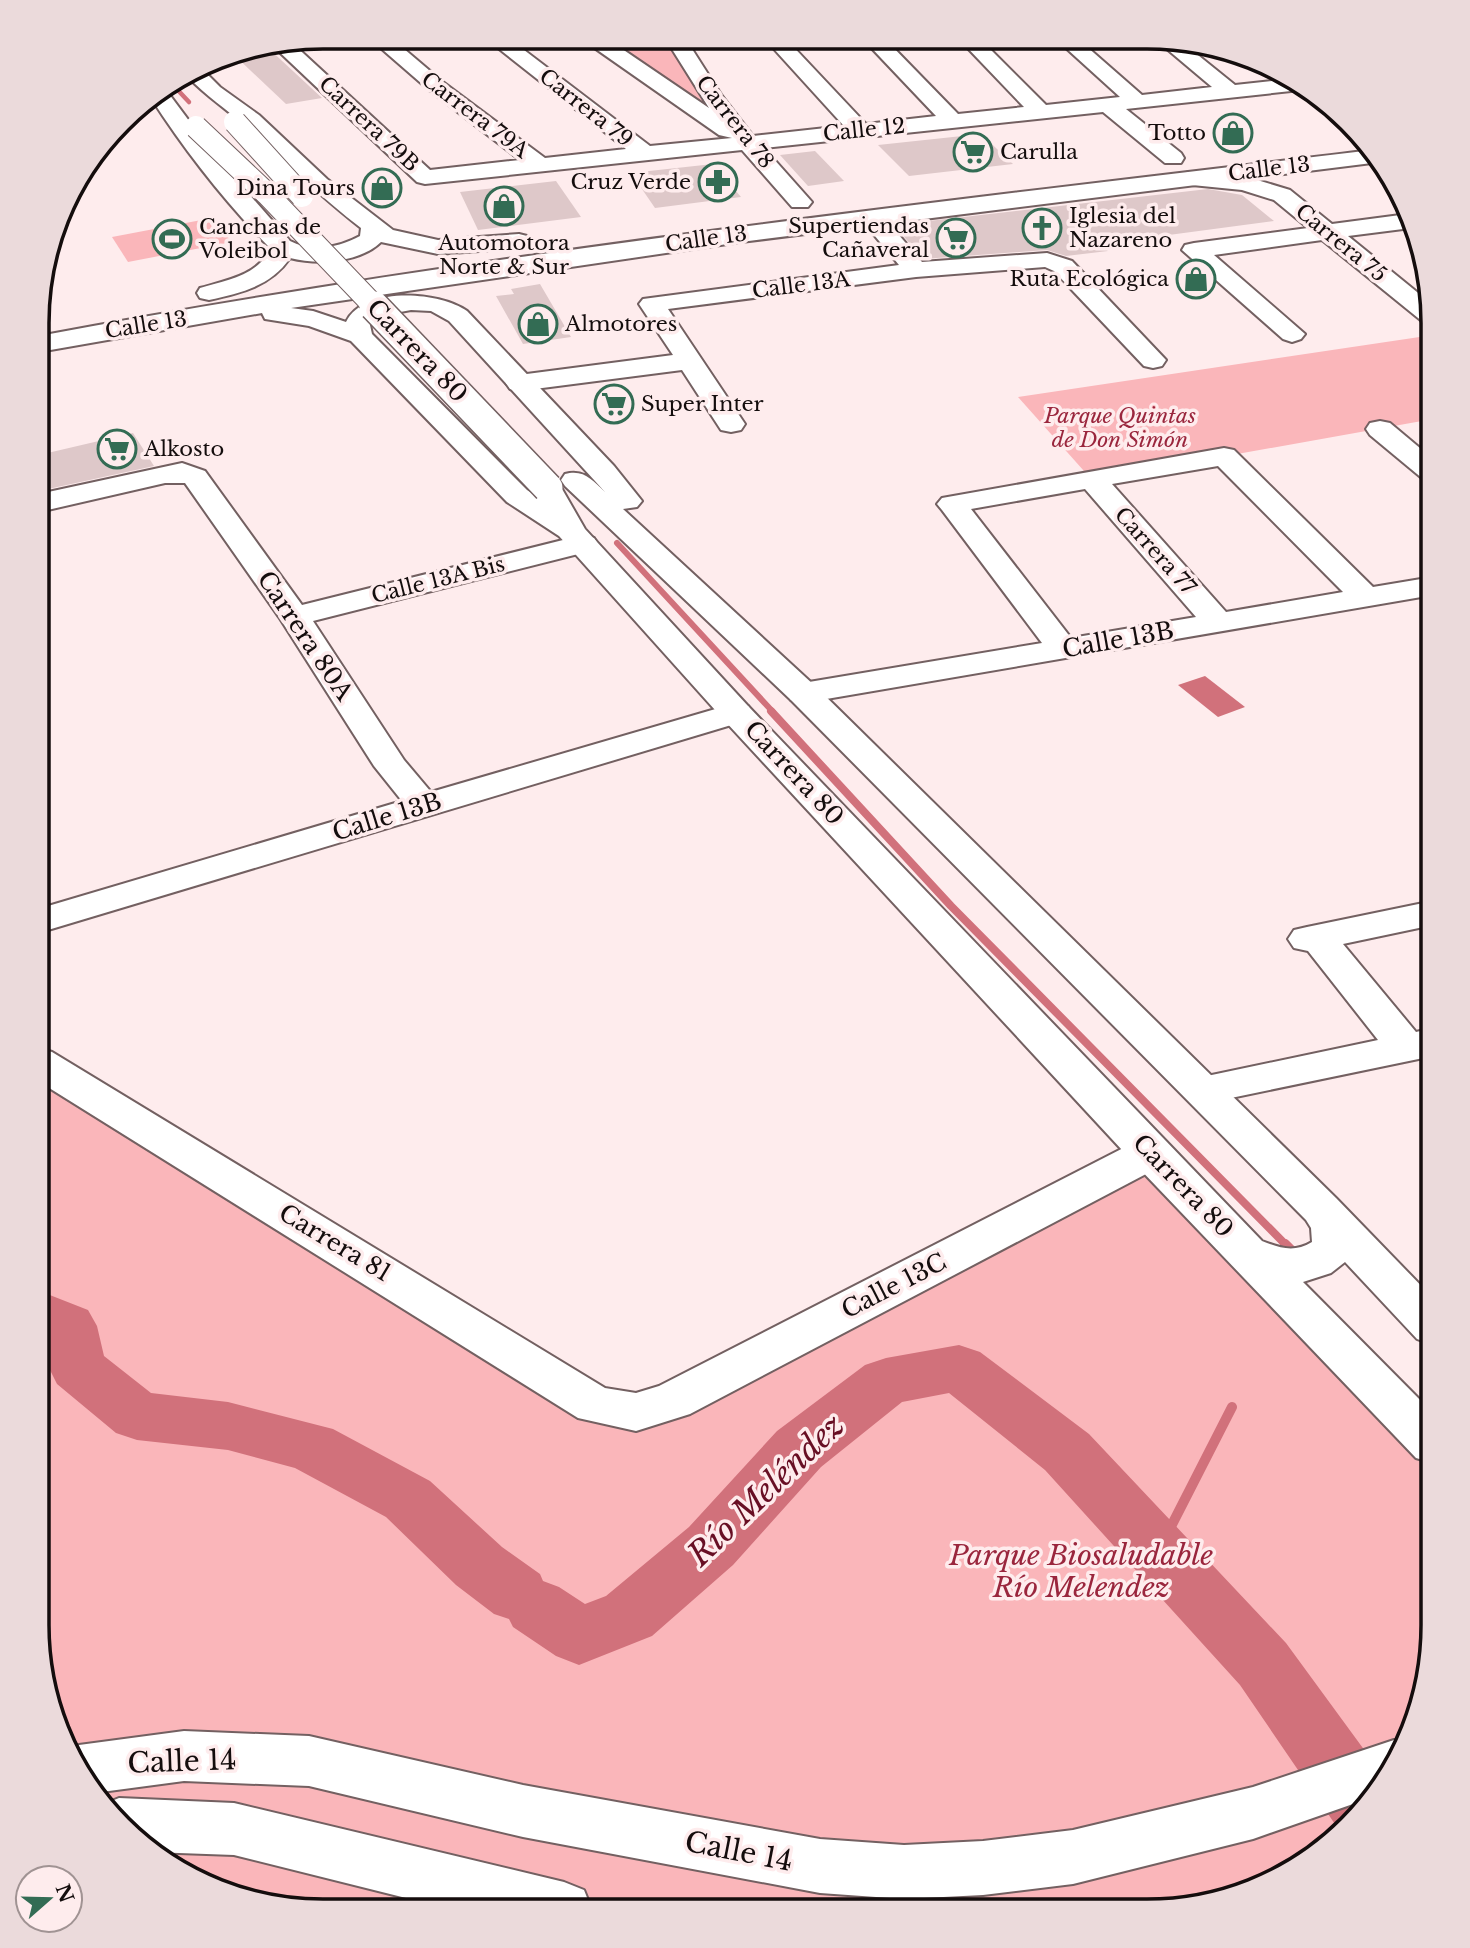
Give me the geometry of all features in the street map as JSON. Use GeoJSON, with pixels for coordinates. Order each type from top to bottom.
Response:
{"type":"FeatureCollection","features":[{"type":"Feature","properties":{"kind":"street","name":"Carrera 79A"},"geometry":{"type":"LineString","coordinates":[[392,49],[436,86],[541,165]]}},
{"type":"Feature","properties":{"kind":"street","name":"Carrera 79"},"geometry":{"type":"LineString","coordinates":[[510,49],[645,153]]}},
{"type":"Feature","properties":{"kind":"street"},"geometry":{"type":"LineString","coordinates":[[611,49],[747,142]]}},
{"type":"Feature","properties":{"kind":"street","name":"Carrera 78"},"geometry":{"type":"LineString","coordinates":[[682,49],[713,99],[800,202]]}},
{"type":"Feature","properties":{"kind":"street"},"geometry":{"type":"LineString","coordinates":[[784,49],[860,130]]}},
{"type":"Feature","properties":{"kind":"street"},"geometry":{"type":"LineString","coordinates":[[883,49],[953,121]]}},
{"type":"Feature","properties":{"kind":"street"},"geometry":{"type":"LineString","coordinates":[[979,49],[1041,111]]}},
{"type":"Feature","properties":{"kind":"street"},"geometry":{"type":"LineString","coordinates":[[1077,49],[1138,102]]}},
{"type":"Feature","properties":{"kind":"street","name":"Carrera 79B"},"geometry":{"type":"LineString","coordinates":[[289,51],[425,177]]}},
{"type":"Feature","properties":{"kind":"street"},"geometry":{"type":"LineString","coordinates":[[1180,51],[1231,92]]}},
{"type":"Feature","properties":{"kind":"street","name":"Carrera 80"},"geometry":{"type":"LineString","coordinates":[[200,78],[235,122],[430,330]]}},
{"type":"Feature","properties":{"kind":"street","name":"Calle 12"},"geometry":{"type":"LineString","coordinates":[[425,177],[1284,86]]}},
{"type":"Feature","properties":{"kind":"street","name":"Carrera 80"},"geometry":{"type":"LineString","coordinates":[[212,91],[251,120],[319,184],[373,227],[393,239],[425,245],[518,253]]}},
{"type":"Feature","properties":{"kind":"street","name":"Carrera 80"},"geometry":{"type":"LineString","coordinates":[[164,100],[197,127],[559,476],[803,693],[1321,1209],[1421,1314]]}},
{"type":"Feature","properties":{"kind":"street","name":"Carrera 80"},"geometry":{"type":"LineString","coordinates":[[163,101],[221,178],[282,246]]}},
{"type":"Feature","properties":{"kind":"street"},"geometry":{"type":"LineString","coordinates":[[1108,104],[1173,158]]}},
{"type":"Feature","properties":{"kind":"street","name":"Calle 13"},"geometry":{"type":"LineString","coordinates":[[1148,161],[1351,139]]}},
{"type":"Feature","properties":{"kind":"street","name":"Calle 13"},"geometry":{"type":"LineString","coordinates":[[49,322],[209,304],[518,253],[872,218],[1365,157]]}},
{"type":"Feature","properties":{"kind":"street","name":"Carrera 75"},"geometry":{"type":"LineString","coordinates":[[1282,195],[1288,178],[1311,164]]}},
{"type":"Feature","properties":{"kind":"street","name":"Carrera 75"},"geometry":{"type":"LineString","coordinates":[[1190,178],[1244,183],[1282,195],[1420,307]]}},
{"type":"Feature","properties":{"kind":"street","name":"Calle 13"},"geometry":{"type":"LineString","coordinates":[[774,206],[828,199]]}},
{"type":"Feature","properties":{"kind":"street"},"geometry":{"type":"LineString","coordinates":[[872,218],[916,270]]}},
{"type":"Feature","properties":{"kind":"street"},"geometry":{"type":"LineString","coordinates":[[1292,334],[1194,250],[1401,222]]}},
{"type":"Feature","properties":{"kind":"street"},"geometry":{"type":"LineString","coordinates":[[209,304],[258,276],[276,261],[282,246],[305,253],[336,253],[362,245],[371,239],[373,227]]}},
{"type":"Feature","properties":{"kind":"street","name":"Calle 13"},"geometry":{"type":"LineString","coordinates":[[518,253],[546,238]]}},
{"type":"Feature","properties":{"kind":"street"},"geometry":{"type":"LineString","coordinates":[[458,316],[462,295],[518,253]]}},
{"type":"Feature","properties":{"kind":"street","name":"Calle 13A"},"geometry":{"type":"LineString","coordinates":[[688,361],[652,304],[916,270],[1033,260],[1055,262],[1063,266],[1153,360]]}},
{"type":"Feature","properties":{"kind":"street"},"geometry":{"type":"LineString","coordinates":[[577,538],[517,496],[360,335],[356,329],[357,323],[364,314],[396,303],[433,304],[458,316],[604,472],[714,613]]}},
{"type":"Feature","properties":{"kind":"street"},"geometry":{"type":"LineString","coordinates":[[209,304],[253,313],[294,316],[330,324],[360,335]]}},
{"type":"Feature","properties":{"kind":"street","name":"Calle 13"},"geometry":{"type":"LineString","coordinates":[[49,342],[209,304]]}},
{"type":"Feature","properties":{"kind":"street"},"geometry":{"type":"LineString","coordinates":[[519,383],[688,361],[731,424]]}},
{"type":"Feature","properties":{"kind":"street"},"geometry":{"type":"LineString","coordinates":[[1380,429],[1421,463]]}},
{"type":"Feature","properties":{"kind":"street"},"geometry":{"type":"LineString","coordinates":[[1063,649],[952,504],[1224,456],[1367,598]]}},
{"type":"Feature","properties":{"kind":"street","name":"Carrera 80A"},"geometry":{"type":"LineString","coordinates":[[49,501],[182,472],[195,477],[294,616],[391,766],[424,806]]}},
{"type":"Feature","properties":{"kind":"street","name":"Carrera 80"},"geometry":{"type":"LineString","coordinates":[[559,476],[577,538],[736,713],[1150,1153],[1421,1432]]}},
{"type":"Feature","properties":{"kind":"street","name":"Carrera 77"},"geometry":{"type":"LineString","coordinates":[[1092,480],[1219,623]]}},
{"type":"Feature","properties":{"kind":"street","name":"Calle 13A Bis"},"geometry":{"type":"LineString","coordinates":[[294,616],[577,538]]}},
{"type":"Feature","properties":{"kind":"street","name":"Calle 13B"},"geometry":{"type":"LineString","coordinates":[[803,693],[1421,588]]}},
{"type":"Feature","properties":{"kind":"street","name":"Calle 13B"},"geometry":{"type":"LineString","coordinates":[[49,918],[736,713]]}},
{"type":"Feature","properties":{"kind":"street"},"geometry":{"type":"LineString","coordinates":[[1419,1045],[1312,938],[1421,915]]}},
{"type":"Feature","properties":{"kind":"street"},"geometry":{"type":"LineString","coordinates":[[1202,1090],[1419,1045]]}},
{"type":"Feature","properties":{"kind":"street","name":"Carrera 81"},"geometry":{"type":"LineString","coordinates":[[49,1069],[595,1405],[636,1412]]}},
{"type":"Feature","properties":{"kind":"street","name":"Calle 13C"},"geometry":{"type":"LineString","coordinates":[[636,1412],[673,1401],[1150,1153]]}},
{"type":"Feature","properties":{"kind":"street"},"geometry":{"type":"LineString","coordinates":[[1242,1247],[1270,1264],[1303,1266],[1317,1262],[1328,1254],[1334,1243],[1330,1219],[1321,1209]]}},
{"type":"Feature","properties":{"kind":"street","name":"Calle 14"},"geometry":{"type":"LineString","coordinates":[[90,1768],[184,1756],[309,1761],[523,1811],[806,1864],[904,1872],[984,1868],[1073,1857],[1253,1813],[1379,1770]]}},
{"type":"Feature","properties":{"kind":"street"},"geometry":{"type":"LineString","coordinates":[[138,1827],[234,1829],[519,1899]]}},
{"type":"Feature","properties":{"kind":"green space"},"geometry":{"type":"Polygon","coordinates":[[[608,49],[682,49],[713,99],[697,103],[608,49]]]}},
{"type":"Feature","properties":{"kind":"green space","name":"Canchas de Voleibol"},"geometry":{"type":"Polygon","coordinates":[[[212,218],[232,242],[128,262],[112,237],[212,218]]]}},
{"type":"Feature","properties":{"kind":"green space","name":"Parque Quintas de Don Simón"},"geometry":{"type":"Polygon","coordinates":[[[1421,337],[1421,421],[1092,480],[1018,397],[1421,337]]]}},
{"type":"Feature","properties":{"kind":"green space","name":"Parque Biosaludable Río Melendez"},"geometry":{"type":"Polygon","coordinates":[[[49,1069],[454,1316],[636,1412],[1150,1153],[1421,1432],[1421,1625],[1419,1660],[1412,1696],[1393,1746],[1375,1777],[1353,1806],[1314,1842],[1268,1871],[1218,1890],[1182,1897],[1147,1899],[288,1897],[252,1890],[218,1878],[171,1853],[142,1831],[117,1806],[95,1777],[77,1746],[58,1696],[51,1660],[49,1625],[49,1069]]]}},
{"type":"Feature","properties":{"kind":"shaded area"},"geometry":{"type":"Polygon","coordinates":[[[1205,676],[1245,707],[1218,717],[1178,685],[1205,676]]]}},
{"type":"Feature","properties":{"kind":"building"},"geometry":{"type":"Polygon","coordinates":[[[274,53],[322,98],[286,104],[241,62],[274,53]]]}},
{"type":"Feature","properties":{"kind":"building"},"geometry":{"type":"Polygon","coordinates":[[[981,134],[1013,164],[909,176],[878,145],[981,134]]]}},
{"type":"Feature","properties":{"kind":"building"},"geometry":{"type":"Polygon","coordinates":[[[815,151],[844,181],[808,186],[780,155],[815,151]]]}},
{"type":"Feature","properties":{"kind":"building"},"geometry":{"type":"Polygon","coordinates":[[[713,164],[741,197],[655,208],[631,173],[713,164]]]}},
{"type":"Feature","properties":{"kind":"building","name":"Automotora Norte & Sur"},"geometry":{"type":"Polygon","coordinates":[[[556,181],[581,217],[478,230],[460,192],[556,181]]]}},
{"type":"Feature","properties":{"kind":"building"},"geometry":{"type":"Polygon","coordinates":[[[1208,189],[1242,195],[1274,221],[1101,244],[1108,251],[1066,256],[1047,250],[923,259],[894,225],[1208,189]]]}},
{"type":"Feature","properties":{"kind":"building","name":"Almotores"},"geometry":{"type":"Polygon","coordinates":[[[540,284],[571,337],[523,344],[496,296],[514,294],[511,289],[540,284]]]}},
{"type":"Feature","properties":{"kind":"building","name":"Alkosto"},"geometry":{"type":"Polygon","coordinates":[[[133,433],[154,466],[49,489],[49,453],[133,433]]]}},
{"type":"Feature","properties":{"kind":"waterway"},"geometry":{"type":"LineString","coordinates":[[178,91],[189,102]]}},
{"type":"Feature","properties":{"kind":"waterway"},"geometry":{"type":"LineString","coordinates":[[617,543],[773,712]]}},
{"type":"Feature","properties":{"kind":"waterway"},"geometry":{"type":"LineString","coordinates":[[771,711],[951,906],[1287,1246]]}},
{"type":"Feature","properties":{"kind":"waterway"},"geometry":{"type":"LineString","coordinates":[[1287,1246],[1296,1255]]}},
{"type":"Feature","properties":{"kind":"waterway","name":"Río Meléndez"},"geometry":{"type":"LineString","coordinates":[[49,1317],[68,1326],[78,1368],[137,1416],[228,1426],[311,1447],[408,1499],[479,1566],[517,1594]]}},
{"type":"Feature","properties":{"kind":"waterway","name":"Río Meléndez"},"geometry":{"type":"LineString","coordinates":[[536,1607],[579,1636],[629,1616],[711,1546],[799,1449],[886,1382],[959,1368],[1067,1452],[1263,1664],[1358,1799]]}},
{"type":"Feature","properties":{"kind":"waterway"},"geometry":{"type":"LineString","coordinates":[[1158,1552],[1232,1407]]}},
{"type":"Feature","properties":{"kind":"place","name":"Totto"},"geometry":{"type":"Point","coordinates":[1233,133]}},
{"type":"Feature","properties":{"kind":"place","name":"Carulla"},"geometry":{"type":"Point","coordinates":[973,152]}},
{"type":"Feature","properties":{"kind":"place","name":"Cruz Verde"},"geometry":{"type":"Point","coordinates":[718,182]}},
{"type":"Feature","properties":{"kind":"place","name":"Dina Tours"},"geometry":{"type":"Point","coordinates":[382,188]}},
{"type":"Feature","properties":{"kind":"place","name":"Automotora Norte & Sur"},"geometry":{"type":"Point","coordinates":[504,206]}},
{"type":"Feature","properties":{"kind":"place","name":"Iglesia del Nazareno"},"geometry":{"type":"Point","coordinates":[1042,228]}},
{"type":"Feature","properties":{"kind":"place","name":"Supertiendas Cañaveral"},"geometry":{"type":"Point","coordinates":[956,238]}},
{"type":"Feature","properties":{"kind":"place","name":"Canchas de Voleibol"},"geometry":{"type":"Point","coordinates":[172,239]}},
{"type":"Feature","properties":{"kind":"place","name":"Ruta Ecológica"},"geometry":{"type":"Point","coordinates":[1196,279]}},
{"type":"Feature","properties":{"kind":"place","name":"Almotores"},"geometry":{"type":"Point","coordinates":[538,324]}},
{"type":"Feature","properties":{"kind":"place","name":"Super Inter"},"geometry":{"type":"Point","coordinates":[614,404]}},
{"type":"Feature","properties":{"kind":"place","name":"Alkosto"},"geometry":{"type":"Point","coordinates":[117,449]}}]}
